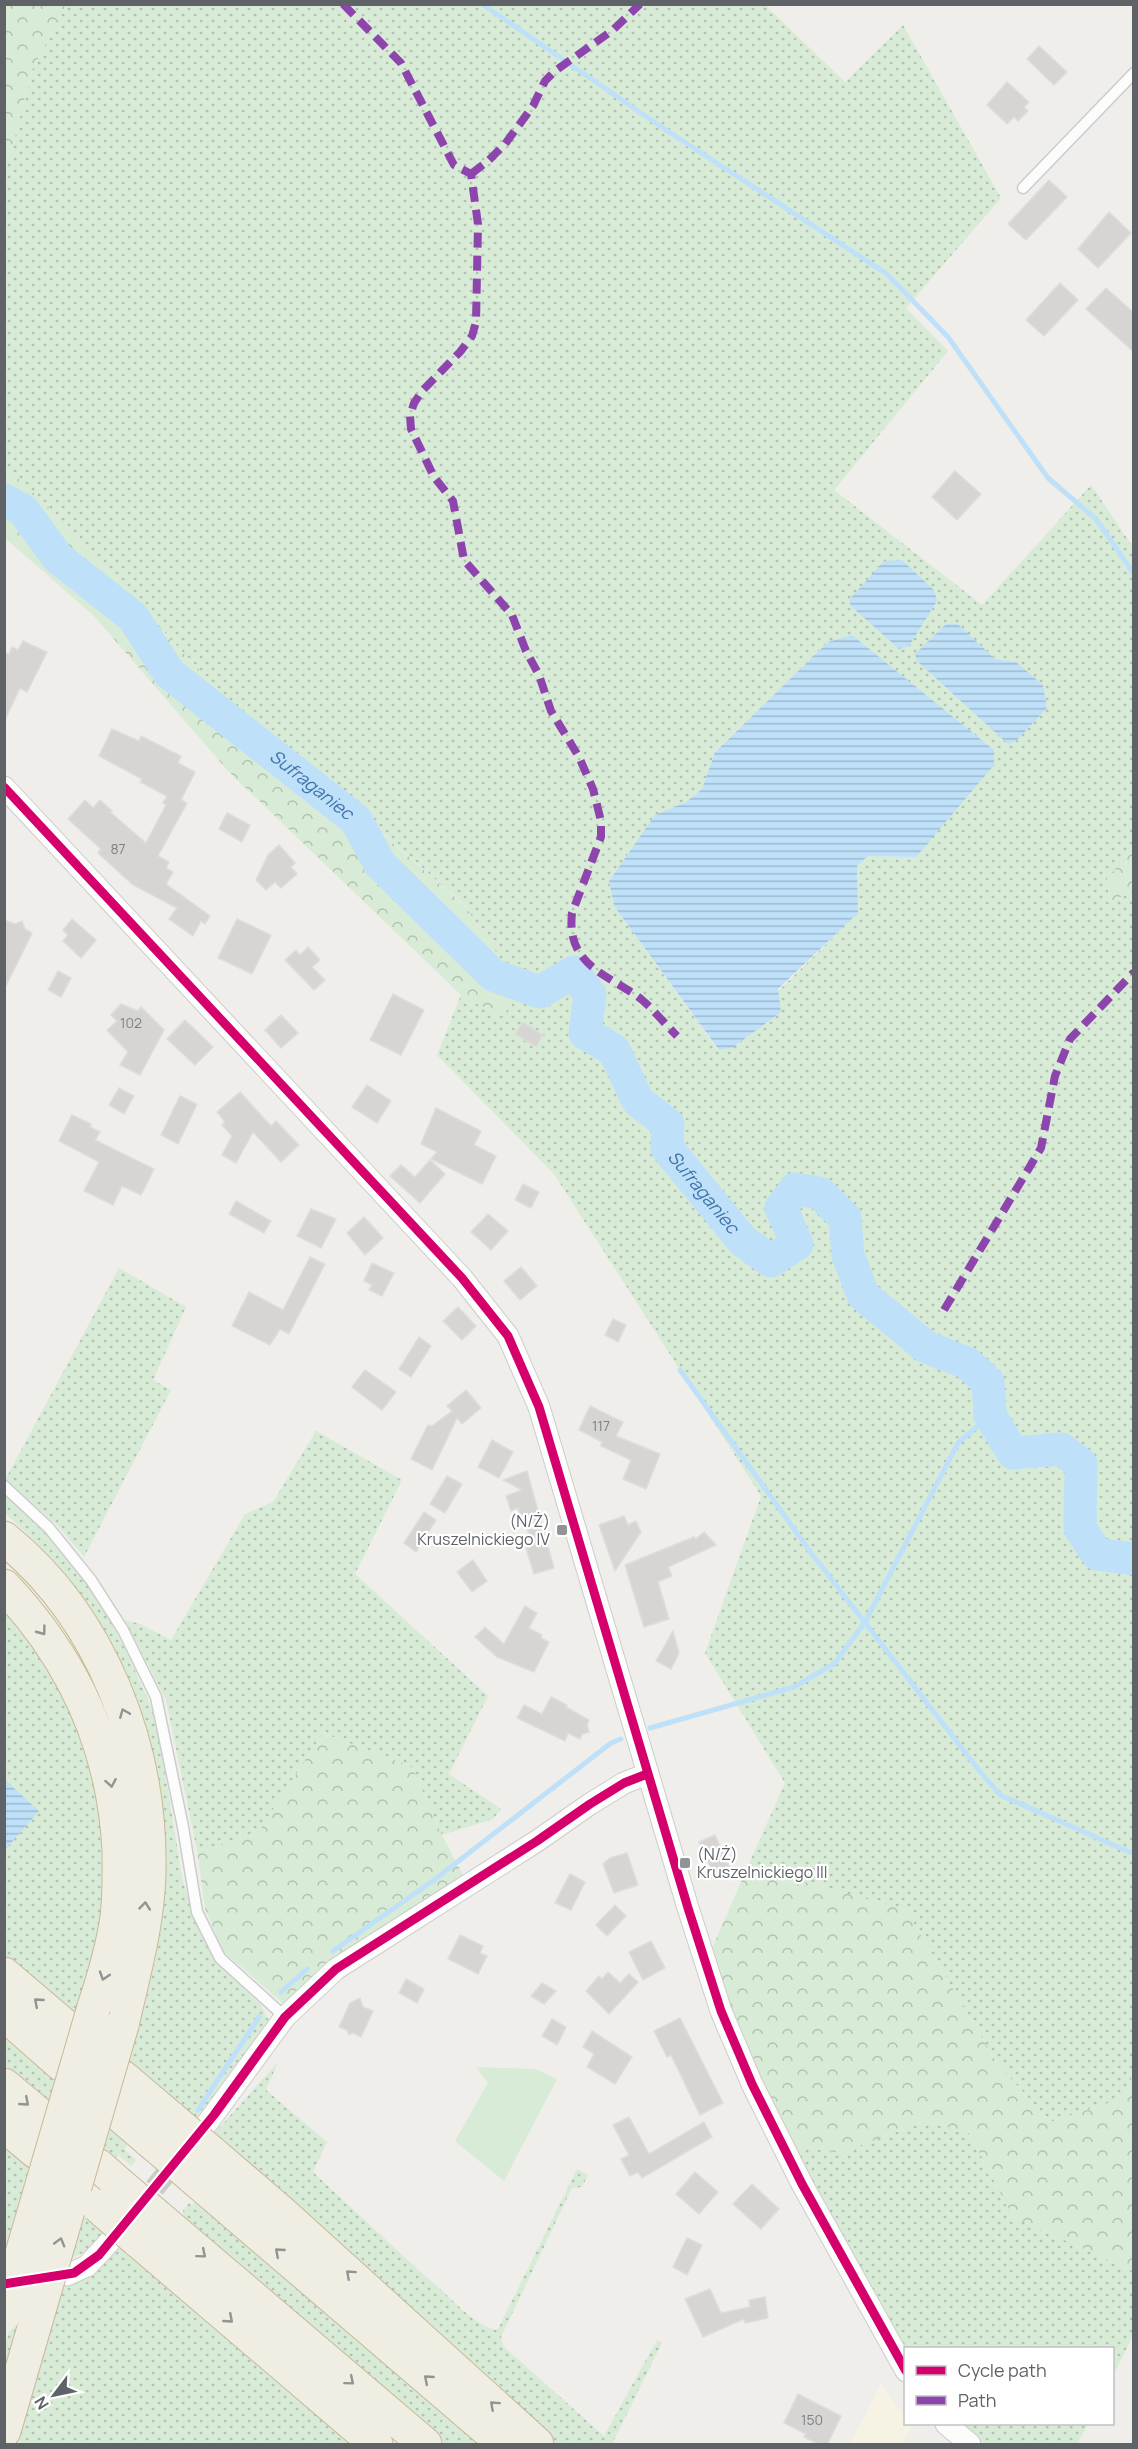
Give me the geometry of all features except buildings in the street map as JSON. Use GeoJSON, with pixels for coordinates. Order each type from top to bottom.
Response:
{"type":"FeatureCollection","features":[{"type":"Feature","properties":{"kind":"highway"},"geometry":{"type":"LineString","coordinates":[[4,1538],[30,1558],[92,1643],[128,1721],[148,1824],[149,1874],[144,1918],[122,2025],[4,2431]]}},
{"type":"Feature","properties":{"kind":"highway"},"geometry":{"type":"LineString","coordinates":[[4,1586],[44,1632],[73,1680],[95,1727],[111,1778],[118,1830],[119,1889],[116,1922],[108,1964],[4,2315]]}},
{"type":"Feature","properties":{"kind":"highway"},"geometry":{"type":"LineString","coordinates":[[4,1974],[71,2031]]}},
{"type":"Feature","properties":{"kind":"highway"},"geometry":{"type":"LineString","coordinates":[[4,2014],[61,2064]]}},
{"type":"Feature","properties":{"kind":"highway"},"geometry":{"type":"LineString","coordinates":[[124,2078],[161,2130]]}},
{"type":"Feature","properties":{"kind":"highway"},"geometry":{"type":"LineString","coordinates":[[4,2085],[46,2120]]}},
{"type":"Feature","properties":{"kind":"highway"},"geometry":{"type":"LineString","coordinates":[[115,2111],[161,2130],[202,2152],[282,2213],[537,2445]]}},
{"type":"Feature","properties":{"kind":"highway"},"geometry":{"type":"LineString","coordinates":[[4,2125],[36,2152]]}},
{"type":"Feature","properties":{"kind":"highway"},"geometry":{"type":"LineString","coordinates":[[202,2152],[504,2445]]}},
{"type":"Feature","properties":{"kind":"highway"},"geometry":{"type":"LineString","coordinates":[[101,2188],[136,2231],[376,2445]]}},
{"type":"Feature","properties":{"kind":"highway"},"geometry":{"type":"LineString","coordinates":[[136,2231],[425,2445]]}},
{"type":"Feature","properties":{"kind":"street"},"geometry":{"type":"LineString","coordinates":[[4,787],[462,1278],[508,1336],[539,1407],[710,1982],[734,2043],[802,2184],[904,2367]]}},
{"type":"Feature","properties":{"kind":"street"},"geometry":{"type":"LineString","coordinates":[[202,2152],[285,2017],[336,1970],[537,1841],[590,1804],[624,1783],[647,1774]]}},
{"type":"Feature","properties":{"kind":"street"},"geometry":{"type":"LineString","coordinates":[[67,2275],[87,2266],[136,2231]]}},
{"type":"Feature","properties":{"kind":"street"},"geometry":{"type":"LineString","coordinates":[[947,2425],[970,2445]]}},
{"type":"Feature","properties":{"kind":"lane"},"geometry":{"type":"LineString","coordinates":[[1023,188],[1134,73]]}},
{"type":"Feature","properties":{"kind":"lane"},"geometry":{"type":"LineString","coordinates":[[4,1486],[49,1528],[91,1580],[123,1630],[156,1697],[183,1827],[197,1912],[219,1958],[285,2017]]}},
{"type":"Feature","properties":{"kind":"shaded area"},"geometry":{"type":"Polygon","coordinates":[[[881,2384],[904,2416],[904,2425],[912,2426],[902,2444],[850,2444],[881,2384]]]}},
{"type":"Feature","properties":{"kind":"green space"},"geometry":{"type":"Polygon","coordinates":[[[5,4],[66,5],[32,70],[10,156],[5,166],[5,4]]]}},
{"type":"Feature","properties":{"kind":"green space"},"geometry":{"type":"Polygon","coordinates":[[[66,5],[765,5],[845,82],[903,25],[1001,198],[906,308],[948,351],[834,490],[982,605],[1091,485],[1133,547],[1133,851],[1107,879],[1110,903],[1134,890],[1134,2076],[1118,2100],[1050,2122],[997,2063],[906,1910],[748,1866],[785,1783],[705,1653],[761,1496],[554,1174],[437,1055],[461,995],[503,1017],[466,906],[215,687],[55,513],[5,466],[4,166],[10,156],[32,70],[66,5]],[[946,624],[1047,708],[1043,685],[1016,662],[995,659],[958,624],[946,624]],[[828,642],[715,751],[702,789],[686,802],[655,815],[609,881],[614,906],[718,1050],[858,913],[857,866],[868,856],[916,857],[828,642]]]}},
{"type":"Feature","properties":{"kind":"green space"},"geometry":{"type":"Polygon","coordinates":[[[5,466],[55,513],[215,687],[465,906],[520,987],[503,1017],[461,995],[229,772],[94,616],[5,538],[5,466]]]}},
{"type":"Feature","properties":{"kind":"green space"},"geometry":{"type":"Polygon","coordinates":[[[1133,851],[1133,890],[1110,903],[1107,878],[1133,851]]]}},
{"type":"Feature","properties":{"kind":"green space"},"geometry":{"type":"Polygon","coordinates":[[[119,1268],[186,1307],[153,1380],[171,1390],[84,1557],[58,1526],[5,1480],[119,1268]]]}},
{"type":"Feature","properties":{"kind":"green space"},"geometry":{"type":"Polygon","coordinates":[[[316,1431],[402,1480],[355,1574],[488,1696],[449,1774],[501,1809],[493,1819],[442,1835],[412,1767],[323,1733],[257,1834],[197,1851],[166,1700],[125,1620],[140,1624],[171,1640],[245,1514],[273,1502],[316,1431]]]}},
{"type":"Feature","properties":{"kind":"green space"},"geometry":{"type":"Polygon","coordinates":[[[5,1494],[57,1545],[82,1577],[105,1611],[127,1653],[151,1706],[160,1741],[182,1877],[193,1915],[214,1960],[260,2004],[271,2024],[196,2122],[129,2063],[158,1947],[166,1862],[164,1816],[157,1771],[146,1727],[131,1684],[111,1643],[87,1604],[60,1568],[5,1513],[5,1494]]]}},
{"type":"Feature","properties":{"kind":"green space"},"geometry":{"type":"Polygon","coordinates":[[[4,1598],[81,1727],[106,1834],[104,1908],[96,1953],[92,1953],[74,2020],[5,1957],[4,1598]]]}},
{"type":"Feature","properties":{"kind":"green space"},"geometry":{"type":"Polygon","coordinates":[[[323,1733],[412,1767],[442,1835],[465,1879],[285,2005],[224,1952],[205,1909],[197,1851],[257,1834],[323,1733]]]}},
{"type":"Feature","properties":{"kind":"green space"},"geometry":{"type":"Polygon","coordinates":[[[748,1866],[906,1910],[997,2063],[1050,2122],[1118,2100],[1133,2076],[1133,2271],[1013,2217],[969,2133],[925,2121],[840,2153],[792,2145],[735,2023],[710,1953],[748,1866]]]}},
{"type":"Feature","properties":{"kind":"green space"},"geometry":{"type":"Polygon","coordinates":[[[4,2029],[58,2075],[50,2104],[5,2065],[4,2029]]]}},
{"type":"Feature","properties":{"kind":"green space"},"geometry":{"type":"Polygon","coordinates":[[[278,2062],[266,2090],[327,2142],[313,2172],[459,2307],[480,2323],[496,2330],[577,2169],[588,2175],[582,2187],[572,2188],[501,2337],[503,2346],[604,2436],[657,2340],[662,2343],[613,2442],[615,2444],[556,2444],[212,2136],[278,2062]]]}},
{"type":"Feature","properties":{"kind":"green space"},"geometry":{"type":"Polygon","coordinates":[[[476,2067],[535,2069],[557,2079],[504,2181],[455,2141],[488,2083],[476,2067]]]}},
{"type":"Feature","properties":{"kind":"green space"},"geometry":{"type":"Polygon","coordinates":[[[925,2121],[969,2133],[1013,2217],[1133,2271],[1133,2336],[1114,2374],[1114,2347],[905,2347],[792,2145],[840,2153],[925,2121]]]}},
{"type":"Feature","properties":{"kind":"green space"},"geometry":{"type":"Polygon","coordinates":[[[111,2125],[130,2141],[124,2149],[136,2160],[131,2166],[118,2155],[111,2163],[102,2155],[111,2125]]]}},
{"type":"Feature","properties":{"kind":"green space"},"geometry":{"type":"Polygon","coordinates":[[[5,2134],[34,2159],[5,2266],[5,2134]]]}},
{"type":"Feature","properties":{"kind":"green space"},"geometry":{"type":"Polygon","coordinates":[[[199,2198],[486,2444],[442,2444],[185,2225],[183,2210],[189,2203],[192,2205],[199,2198]]]}},
{"type":"Feature","properties":{"kind":"green space"},"geometry":{"type":"Polygon","coordinates":[[[85,2214],[106,2233],[89,2250],[72,2258],[85,2214]]]}},
{"type":"Feature","properties":{"kind":"green space"},"geometry":{"type":"Polygon","coordinates":[[[121,2245],[363,2444],[18,2444],[64,2286],[82,2280],[96,2271],[121,2245]]]}},
{"type":"Feature","properties":{"kind":"green space"},"geometry":{"type":"Polygon","coordinates":[[[11,2323],[19,2327],[5,2378],[5,2347],[11,2323]]]}},
{"type":"Feature","properties":{"kind":"green space"},"geometry":{"type":"Polygon","coordinates":[[[959,2425],[1087,2425],[1077,2444],[986,2444],[968,2435],[959,2425]]]}},
{"type":"Feature","properties":{"kind":"water"},"geometry":{"type":"Polygon","coordinates":[[[902,560],[934,590],[937,601],[909,646],[899,649],[851,606],[849,600],[884,561],[902,560]]]}},
{"type":"Feature","properties":{"kind":"water"},"geometry":{"type":"Polygon","coordinates":[[[946,624],[958,624],[995,659],[1016,662],[1043,685],[1047,708],[1016,741],[1008,744],[917,661],[915,654],[946,624]]]}},
{"type":"Feature","properties":{"kind":"water"},"geometry":{"type":"Polygon","coordinates":[[[852,635],[994,750],[994,765],[916,857],[868,856],[857,866],[858,913],[778,989],[781,1012],[732,1048],[719,1050],[614,906],[609,881],[655,815],[686,802],[702,789],[715,752],[828,642],[852,635]]]}},
{"type":"Feature","properties":{"kind":"water"},"geometry":{"type":"Polygon","coordinates":[[[5,1780],[39,1811],[5,1850],[5,1780]]]}},
{"type":"Feature","properties":{"kind":"waterway"},"geometry":{"type":"LineString","coordinates":[[482,4],[663,128],[887,274],[948,337],[1048,478],[1096,519],[1134,574]]}},
{"type":"Feature","properties":{"kind":"waterway","name":"Sufraganiec"},"geometry":{"type":"LineString","coordinates":[[4,500],[23,510],[58,558],[133,617],[169,673],[356,820],[380,864],[493,975],[540,992],[574,972],[590,995],[585,1033],[614,1050],[638,1101],[668,1124],[667,1148],[743,1241],[771,1261],[797,1244],[781,1208],[795,1189],[820,1193],[845,1218],[848,1255],[863,1295],[926,1347],[967,1363],[988,1382],[990,1415],[1013,1453],[1061,1449],[1081,1464],[1080,1528],[1097,1554],[1134,1559]]}},
{"type":"Feature","properties":{"kind":"waterway"},"geometry":{"type":"LineString","coordinates":[[680,1370],[812,1554],[1000,1795],[1134,1854]]}},
{"type":"Feature","properties":{"kind":"waterway"},"geometry":{"type":"LineString","coordinates":[[650,1728],[794,1687],[835,1663],[865,1622],[958,1443],[990,1415]]}},
{"type":"Feature","properties":{"kind":"waterway"},"geometry":{"type":"LineString","coordinates":[[333,1951],[434,1880],[611,1743],[621,1739]]}},
{"type":"Feature","properties":{"kind":"waterway"},"geometry":{"type":"LineString","coordinates":[[281,1992],[307,1969]]}},
{"type":"Feature","properties":{"kind":"waterway"},"geometry":{"type":"LineString","coordinates":[[198,2110],[259,2017]]}},
{"type":"Feature","properties":{"kind":"tunnel"},"geometry":{"type":"LineString","coordinates":[[135,2212],[183,2153]]}},
{"type":"Feature","properties":{"kind":"marked path"},"geometry":{"type":"LineString","coordinates":[[343,4],[401,63],[454,165],[471,174],[478,224],[476,322],[472,336],[460,352],[423,390],[414,403],[410,416],[411,429],[434,477],[453,501],[464,560],[512,615],[526,651],[539,675],[551,711],[579,757],[593,789],[601,821],[601,837],[572,913],[572,931],[576,945],[582,957],[603,975],[641,999],[677,1036]]}},
{"type":"Feature","properties":{"kind":"marked path"},"geometry":{"type":"LineString","coordinates":[[471,174],[505,144],[533,106],[545,81],[555,71],[613,30],[640,4]]}},
{"type":"Feature","properties":{"kind":"marked path"},"geometry":{"type":"LineString","coordinates":[[944,1310],[1041,1148],[1055,1076],[1070,1039],[1134,972]]}},
{"type":"Feature","properties":{"kind":"cycle path"},"geometry":{"type":"LineString","coordinates":[[4,787],[462,1278],[508,1336],[539,1407],[688,1908],[721,2011],[752,2084],[802,2184],[904,2367]]}},
{"type":"Feature","properties":{"kind":"cycle path"},"geometry":{"type":"LineString","coordinates":[[4,2284],[74,2273],[99,2255],[214,2115],[285,2017],[336,1969],[537,1841],[590,1804],[624,1783],[647,1774]]}},
{"type":"Feature","properties":{"kind":"place","name":"(N/Ż) Kruszelnickiego IV"},"geometry":{"type":"Point","coordinates":[562,1530]}},
{"type":"Feature","properties":{"kind":"place","name":"(N/Ż) Kruszelnickiego III"},"geometry":{"type":"Point","coordinates":[685,1863]}}]}
